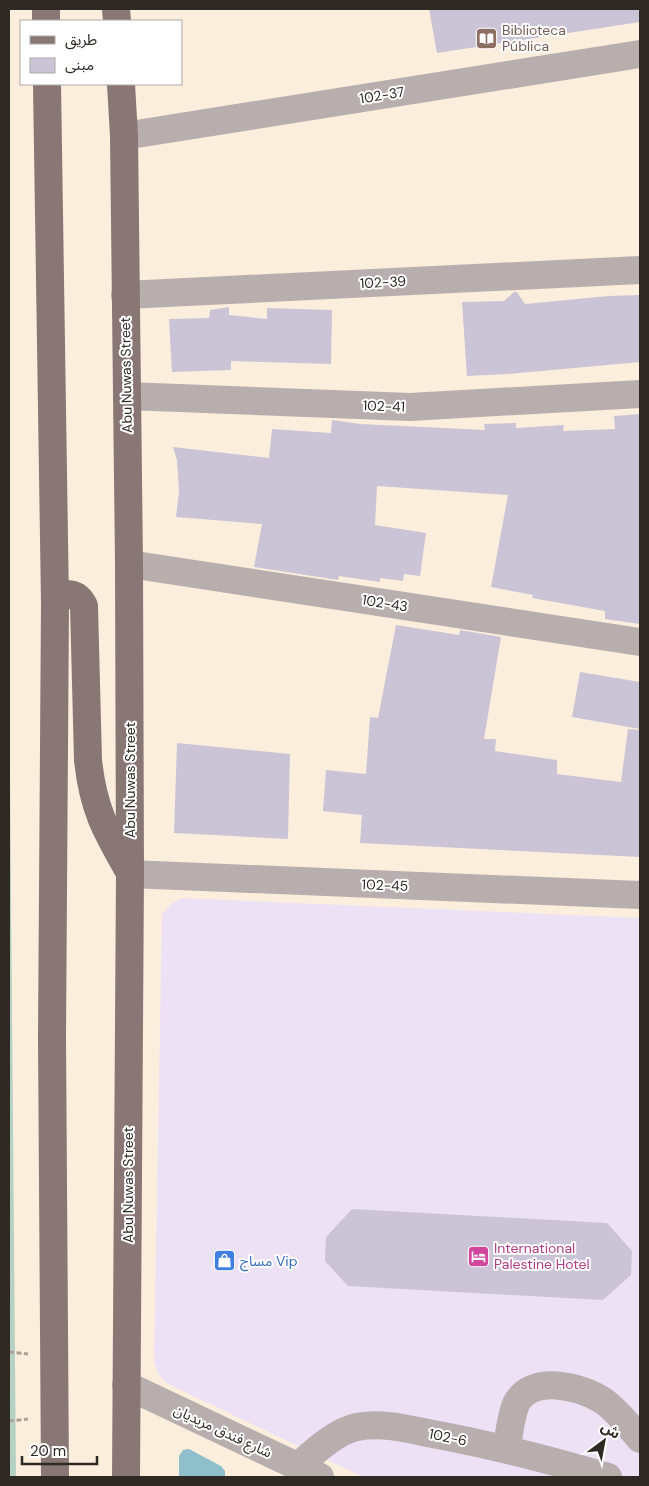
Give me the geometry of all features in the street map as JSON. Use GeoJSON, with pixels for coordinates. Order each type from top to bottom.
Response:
{"type":"FeatureCollection","features":[{"type":"Feature","properties":{"kind":"main road"},"geometry":{"type":"LineString","coordinates":[[47,85],[55,603],[52,1037],[54,1477]]}},
{"type":"Feature","properties":{"kind":"main road","name":"Abu Nuwas Street"},"geometry":{"type":"LineString","coordinates":[[121,85],[124,136],[129,564],[130,874],[126,1477]]}},
{"type":"Feature","properties":{"kind":"main road"},"geometry":{"type":"LineString","coordinates":[[55,603],[64,594],[70,594],[82,600],[84,606],[90,785],[97,810],[107,834],[130,874]]}},
{"type":"Feature","properties":{"kind":"street","name":"102-37"},"geometry":{"type":"LineString","coordinates":[[124,136],[640,54]]}},
{"type":"Feature","properties":{"kind":"street","name":"102-39"},"geometry":{"type":"LineString","coordinates":[[125,295],[640,270]]}},
{"type":"Feature","properties":{"kind":"street","name":"102-41"},"geometry":{"type":"LineString","coordinates":[[127,396],[410,407],[640,394]]}},
{"type":"Feature","properties":{"kind":"street","name":"102-43"},"geometry":{"type":"LineString","coordinates":[[129,564],[640,642]]}},
{"type":"Feature","properties":{"kind":"street","name":"102-45"},"geometry":{"type":"LineString","coordinates":[[130,874],[640,895]]}},
{"type":"Feature","properties":{"kind":"street"},"geometry":{"type":"LineString","coordinates":[[506,1449],[516,1404],[526,1392],[542,1385],[574,1388],[603,1401],[640,1439]]}},
{"type":"Feature","properties":{"kind":"street","name":"شارع فندق مريديان"},"geometry":{"type":"LineString","coordinates":[[126,1386],[309,1472]]}},
{"type":"Feature","properties":{"kind":"street","name":"102-6"},"geometry":{"type":"LineString","coordinates":[[309,1472],[328,1440],[356,1427],[388,1425],[506,1449],[608,1477]]}},
{"type":"Feature","properties":{"kind":"path"},"geometry":{"type":"LineString","coordinates":[[9,1352],[34,1354]]}},
{"type":"Feature","properties":{"kind":"path"},"geometry":{"type":"LineString","coordinates":[[9,1420],[33,1419]]}},
{"type":"Feature","properties":{"kind":"shaded area"},"geometry":{"type":"Polygon","coordinates":[[[181,898],[640,918],[640,1477],[363,1477],[166,1383],[158,1374],[154,1362],[162,914],[171,904],[181,898]]]}},
{"type":"Feature","properties":{"kind":"green space"},"geometry":{"type":"Polygon","coordinates":[[[9,652],[16,1477],[9,1477],[9,652]]]}},
{"type":"Feature","properties":{"kind":"water"},"geometry":{"type":"Polygon","coordinates":[[[189,1449],[221,1466],[225,1471],[225,1477],[179,1477],[179,1456],[183,1450],[189,1449]]]}},
{"type":"Feature","properties":{"kind":"building","name":"Biblioteca Pública"},"geometry":{"type":"Polygon","coordinates":[[[429,9],[640,9],[640,22],[437,53],[429,9]]]}},
{"type":"Feature","properties":{"kind":"building"},"geometry":{"type":"Polygon","coordinates":[[[514,292],[517,292],[525,304],[640,295],[640,362],[467,376],[462,302],[504,301],[514,292]]]}},
{"type":"Feature","properties":{"kind":"building"},"geometry":{"type":"Polygon","coordinates":[[[229,307],[229,315],[267,319],[267,308],[332,310],[331,364],[231,361],[231,370],[172,372],[169,319],[209,318],[210,310],[229,307]]]}},
{"type":"Feature","properties":{"kind":"building"},"geometry":{"type":"Polygon","coordinates":[[[640,414],[640,624],[605,619],[605,611],[532,598],[533,595],[491,587],[508,495],[377,486],[375,525],[426,533],[420,576],[404,574],[403,581],[380,578],[380,582],[339,576],[338,580],[254,567],[262,524],[176,517],[179,491],[177,460],[173,447],[269,458],[272,429],[331,433],[332,420],[360,424],[485,430],[484,424],[516,423],[516,428],[564,425],[563,431],[615,429],[614,416],[640,414]]]}},
{"type":"Feature","properties":{"kind":"building"},"geometry":{"type":"Polygon","coordinates":[[[396,625],[459,635],[460,630],[501,637],[484,739],[496,739],[495,751],[557,760],[557,774],[621,782],[628,729],[640,730],[640,857],[360,843],[362,815],[323,811],[326,770],[366,774],[370,717],[378,718],[396,625]]]}},
{"type":"Feature","properties":{"kind":"building"},"geometry":{"type":"Polygon","coordinates":[[[580,672],[640,682],[640,729],[572,717],[580,672]]]}},
{"type":"Feature","properties":{"kind":"building"},"geometry":{"type":"Polygon","coordinates":[[[177,743],[290,754],[288,839],[174,833],[177,743]]]}},
{"type":"Feature","properties":{"kind":"building","name":"International Palestine Hotel"},"geometry":{"type":"Polygon","coordinates":[[[352,1209],[607,1223],[632,1251],[631,1275],[603,1300],[348,1286],[325,1261],[326,1237],[352,1209]]]}},
{"type":"Feature","properties":{"kind":"place","name":"Biblioteca Pública"},"geometry":{"type":"Point","coordinates":[486,38]}},
{"type":"Feature","properties":{"kind":"place","name":"International Palestine Hotel"},"geometry":{"type":"Point","coordinates":[478,1256]}},
{"type":"Feature","properties":{"kind":"place","name":"مساج Vip"},"geometry":{"type":"Point","coordinates":[224,1261]}}]}
